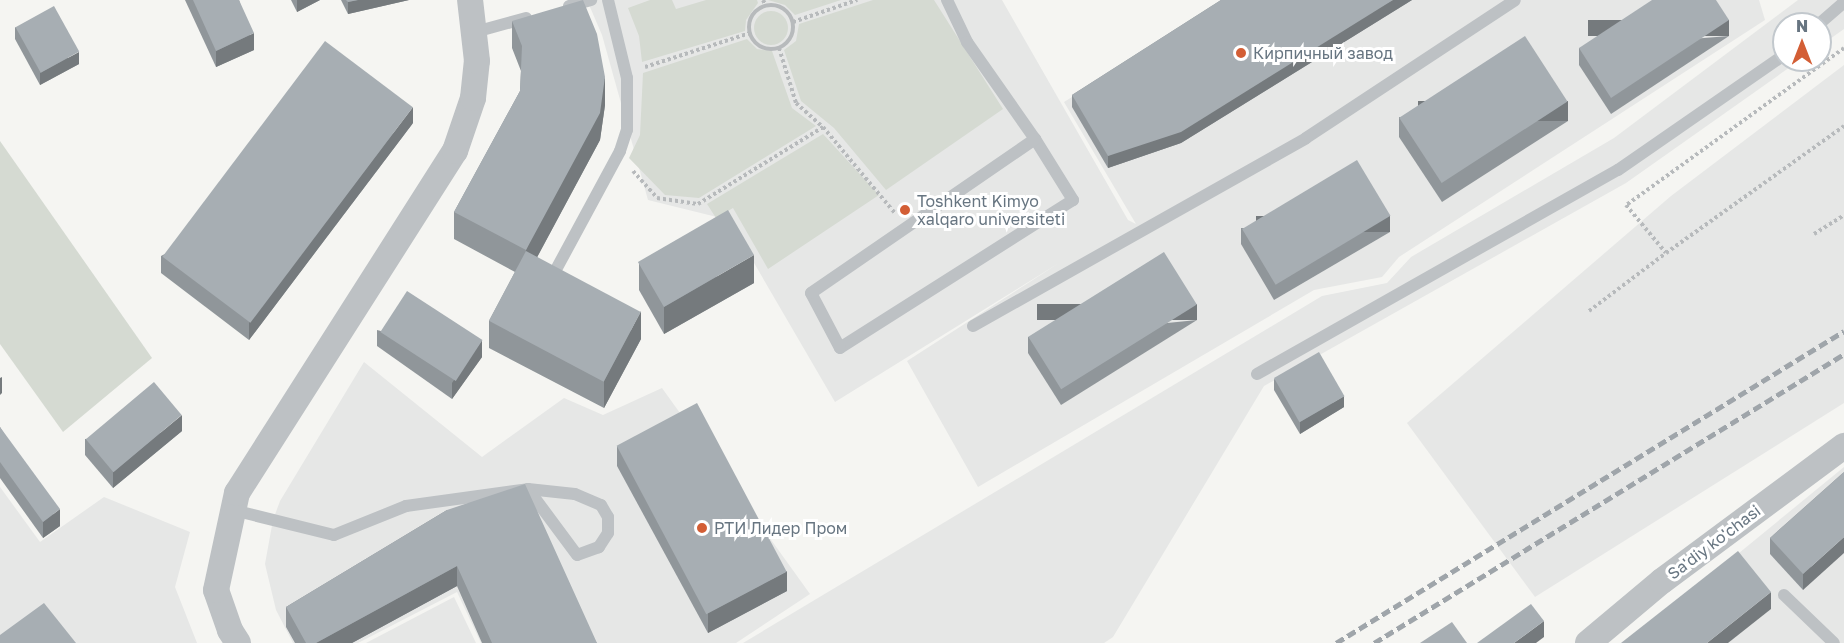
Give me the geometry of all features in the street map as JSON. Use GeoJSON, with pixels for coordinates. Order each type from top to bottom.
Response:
{"type":"FeatureCollection","features":[{"type":"Feature","properties":{"kind":"street"},"geometry":{"type":"LineString","coordinates":[[238,643],[216,591],[237,493],[456,150],[473,98],[475,32],[470,0]]}},
{"type":"Feature","properties":{"kind":"street","name":"Sa'diy ko'chasi"},"geometry":{"type":"LineString","coordinates":[[1588,643],[1662,581],[1844,446]]}},
{"type":"Feature","properties":{"kind":"lane"},"geometry":{"type":"LineString","coordinates":[[560,9],[591,0]]}},
{"type":"Feature","properties":{"kind":"lane"},"geometry":{"type":"LineString","coordinates":[[552,277],[618,155],[627,130],[626,73],[608,0]]}},
{"type":"Feature","properties":{"kind":"lane"},"geometry":{"type":"LineString","coordinates":[[947,0],[967,42],[1035,139],[1073,200],[840,348],[811,293],[1035,139]]}},
{"type":"Feature","properties":{"kind":"lane"},"geometry":{"type":"LineString","coordinates":[[973,326],[1305,138],[1515,0]]}},
{"type":"Feature","properties":{"kind":"lane"},"geometry":{"type":"LineString","coordinates":[[1832,13],[1844,2]]}},
{"type":"Feature","properties":{"kind":"lane"},"geometry":{"type":"LineString","coordinates":[[475,32],[538,15]]}},
{"type":"Feature","properties":{"kind":"lane"},"geometry":{"type":"LineString","coordinates":[[1257,374],[1618,170],[1772,63]]}},
{"type":"Feature","properties":{"kind":"lane"},"geometry":{"type":"LineString","coordinates":[[233,510],[334,536],[406,506],[528,489],[575,494],[601,505],[608,517],[608,533],[599,547],[577,555],[528,489]]}},
{"type":"Feature","properties":{"kind":"lane"},"geometry":{"type":"LineString","coordinates":[[1784,595],[1834,643]]}},
{"type":"Feature","properties":{"kind":"path"},"geometry":{"type":"LineString","coordinates":[[763,0],[766,6]]}},
{"type":"Feature","properties":{"kind":"path"},"geometry":{"type":"LineString","coordinates":[[793,22],[857,0]]}},
{"type":"Feature","properties":{"kind":"path"},"geometry":{"type":"LineString","coordinates":[[766,6],[782,8],[793,22],[790,38],[779,48],[760,46],[750,33],[752,16],[766,6]]}},
{"type":"Feature","properties":{"kind":"path"},"geometry":{"type":"LineString","coordinates":[[626,73],[750,33]]}},
{"type":"Feature","properties":{"kind":"path"},"geometry":{"type":"LineString","coordinates":[[779,48],[796,103],[823,127],[880,191],[905,228]]}},
{"type":"Feature","properties":{"kind":"path"},"geometry":{"type":"LineString","coordinates":[[1666,253],[1626,205],[1844,48]]}},
{"type":"Feature","properties":{"kind":"path"},"geometry":{"type":"LineString","coordinates":[[1589,311],[1844,126]]}},
{"type":"Feature","properties":{"kind":"path"},"geometry":{"type":"LineString","coordinates":[[618,155],[657,198],[698,204],[823,127]]}},
{"type":"Feature","properties":{"kind":"path"},"geometry":{"type":"LineString","coordinates":[[1814,234],[1844,215]]}},
{"type":"Feature","properties":{"kind":"shaded area"},"geometry":{"type":"Polygon","coordinates":[[[587,0],[1002,0],[1128,220],[1136,224],[1064,102],[1227,0],[1759,0],[1765,20],[1399,257],[1382,277],[1314,290],[978,487],[907,361],[1059,263],[835,402],[729,220],[648,200],[602,35],[587,0]]]}},
{"type":"Feature","properties":{"kind":"shaded area"},"geometry":{"type":"Polygon","coordinates":[[[650,0],[672,0],[676,9],[706,0],[757,0],[758,3],[746,20],[745,31],[642,62],[639,36],[628,8],[650,0]]]}},
{"type":"Feature","properties":{"kind":"shaded area"},"geometry":{"type":"Polygon","coordinates":[[[768,0],[841,0],[795,15],[785,5],[768,0]]]}},
{"type":"Feature","properties":{"kind":"shaded area"},"geometry":{"type":"Polygon","coordinates":[[[873,0],[934,0],[1003,109],[886,190],[834,128],[801,101],[784,50],[796,41],[799,24],[873,0]]]}},
{"type":"Feature","properties":{"kind":"shaded area"},"geometry":{"type":"Polygon","coordinates":[[[1798,0],[1844,0],[1844,29],[1832,38],[1832,12],[1782,12],[1798,0]]]}},
{"type":"Feature","properties":{"kind":"shaded area"},"geometry":{"type":"Polygon","coordinates":[[[771,11],[783,16],[788,28],[783,40],[771,45],[759,40],[754,28],[759,16],[771,11]]]}},
{"type":"Feature","properties":{"kind":"shaded area"},"geometry":{"type":"Polygon","coordinates":[[[1772,20],[1772,72],[1783,72],[1626,183],[1264,386],[1113,637],[1104,643],[743,643],[1322,296],[1387,283],[1411,257],[1614,138],[1772,20]]]}},
{"type":"Feature","properties":{"kind":"shaded area"},"geometry":{"type":"Polygon","coordinates":[[[747,39],[757,49],[772,51],[792,108],[816,126],[699,198],[665,195],[629,158],[640,135],[643,73],[747,39]]]}},
{"type":"Feature","properties":{"kind":"shaded area"},"geometry":{"type":"Polygon","coordinates":[[[1844,65],[1844,403],[1535,597],[1407,423],[1671,196],[1844,65]]]}},
{"type":"Feature","properties":{"kind":"shaded area"},"geometry":{"type":"Polygon","coordinates":[[[823,134],[879,195],[768,269],[733,208],[716,218],[707,204],[823,134]]]}},
{"type":"Feature","properties":{"kind":"shaded area"},"geometry":{"type":"Polygon","coordinates":[[[0,141],[152,358],[63,432],[0,344],[0,141]]]}},
{"type":"Feature","properties":{"kind":"shaded area","name":"РТИ Лидер Пром"},"geometry":{"type":"Polygon","coordinates":[[[364,362],[482,457],[564,398],[603,415],[662,388],[810,594],[736,643],[481,643],[457,592],[358,643],[293,643],[276,610],[265,564],[273,520],[280,501],[364,362]]]}},
{"type":"Feature","properties":{"kind":"shaded area"},"geometry":{"type":"Polygon","coordinates":[[[1844,467],[1844,643],[1629,643],[1844,467]]]}},
{"type":"Feature","properties":{"kind":"shaded area"},"geometry":{"type":"Polygon","coordinates":[[[0,487],[40,542],[104,497],[190,532],[175,587],[197,643],[0,643],[0,487]]]}},
{"type":"Feature","properties":{"kind":"shaded area"},"geometry":{"type":"Polygon","coordinates":[[[454,597],[476,643],[366,643],[454,597]]]}},
{"type":"Feature","properties":{"kind":"building"},"geometry":{"type":"Polygon","coordinates":[[[193,0],[239,0],[254,33],[216,51],[193,0]]]}},
{"type":"Feature","properties":{"kind":"building"},"geometry":{"type":"Polygon","coordinates":[[[583,0],[597,34],[605,77],[600,113],[526,250],[454,212],[520,91],[522,46],[512,21],[583,0]]]}},
{"type":"Feature","properties":{"kind":"building","name":"Кирпичный завод"},"geometry":{"type":"Polygon","coordinates":[[[1221,0],[1393,0],[1181,132],[1108,156],[1072,95],[1221,0]]]}},
{"type":"Feature","properties":{"kind":"building"},"geometry":{"type":"Polygon","coordinates":[[[1652,0],[1716,0],[1729,20],[1611,98],[1579,48],[1652,0]]]}},
{"type":"Feature","properties":{"kind":"building"},"geometry":{"type":"Polygon","coordinates":[[[54,6],[79,51],[41,73],[16,27],[54,6]]]}},
{"type":"Feature","properties":{"kind":"building"},"geometry":{"type":"Polygon","coordinates":[[[1525,36],[1567,101],[1442,183],[1399,118],[1525,36]]]}},
{"type":"Feature","properties":{"kind":"building"},"geometry":{"type":"Polygon","coordinates":[[[325,41],[413,107],[250,323],[163,257],[325,41]]]}},
{"type":"Feature","properties":{"kind":"building"},"geometry":{"type":"Polygon","coordinates":[[[1357,160],[1390,216],[1276,285],[1242,229],[1357,160]]]}},
{"type":"Feature","properties":{"kind":"building"},"geometry":{"type":"Polygon","coordinates":[[[728,210],[754,255],[664,307],[638,262],[728,210]]]}},
{"type":"Feature","properties":{"kind":"building"},"geometry":{"type":"Polygon","coordinates":[[[526,251],[641,312],[604,382],[489,321],[526,251]]]}},
{"type":"Feature","properties":{"kind":"building"},"geometry":{"type":"Polygon","coordinates":[[[1164,252],[1197,305],[1061,389],[1028,337],[1164,252]]]}},
{"type":"Feature","properties":{"kind":"building"},"geometry":{"type":"Polygon","coordinates":[[[407,291],[482,340],[456,381],[380,332],[407,291]]]}},
{"type":"Feature","properties":{"kind":"building"},"geometry":{"type":"Polygon","coordinates":[[[1319,352],[1344,396],[1299,422],[1274,378],[1319,352]]]}},
{"type":"Feature","properties":{"kind":"building"},"geometry":{"type":"Polygon","coordinates":[[[154,382],[182,415],[113,472],[86,439],[154,382]]]}},
{"type":"Feature","properties":{"kind":"building","name":"РТИ Лидер Пром"},"geometry":{"type":"Polygon","coordinates":[[[697,403],[787,572],[706,614],[617,446],[697,403]]]}},
{"type":"Feature","properties":{"kind":"building"},"geometry":{"type":"Polygon","coordinates":[[[0,427],[60,509],[43,522],[0,462],[0,427]]]}},
{"type":"Feature","properties":{"kind":"building"},"geometry":{"type":"Polygon","coordinates":[[[1844,472],[1844,537],[1803,574],[1770,538],[1844,472]]]}},
{"type":"Feature","properties":{"kind":"building"},"geometry":{"type":"Polygon","coordinates":[[[525,484],[597,643],[492,643],[457,566],[316,643],[306,643],[286,607],[447,510],[525,484]]]}},
{"type":"Feature","properties":{"kind":"building"},"geometry":{"type":"Polygon","coordinates":[[[1738,551],[1771,592],[1707,643],[1621,643],[1738,551]]]}},
{"type":"Feature","properties":{"kind":"building"},"geometry":{"type":"Polygon","coordinates":[[[44,603],[76,643],[0,643],[0,635],[44,603]]]}},
{"type":"Feature","properties":{"kind":"building"},"geometry":{"type":"Polygon","coordinates":[[[1531,604],[1544,621],[1514,643],[1477,643],[1531,604]]]}},
{"type":"Feature","properties":{"kind":"building"},"geometry":{"type":"Polygon","coordinates":[[[1452,622],[1467,643],[1420,643],[1452,622]]]}},
{"type":"Feature","properties":{"kind":"railway"},"geometry":{"type":"LineString","coordinates":[[1336,643],[1844,331]]}},
{"type":"Feature","properties":{"kind":"railway"},"geometry":{"type":"LineString","coordinates":[[1374,643],[1844,354]]}},
{"type":"Feature","properties":{"kind":"place","name":"Кирпичный завод"},"geometry":{"type":"Point","coordinates":[1241,53]}},
{"type":"Feature","properties":{"kind":"place","name":"Toshkent Kimyo xalqaro universiteti"},"geometry":{"type":"Point","coordinates":[905,210]}},
{"type":"Feature","properties":{"kind":"place","name":"РТИ Лидер Пром"},"geometry":{"type":"Point","coordinates":[702,528]}}]}
